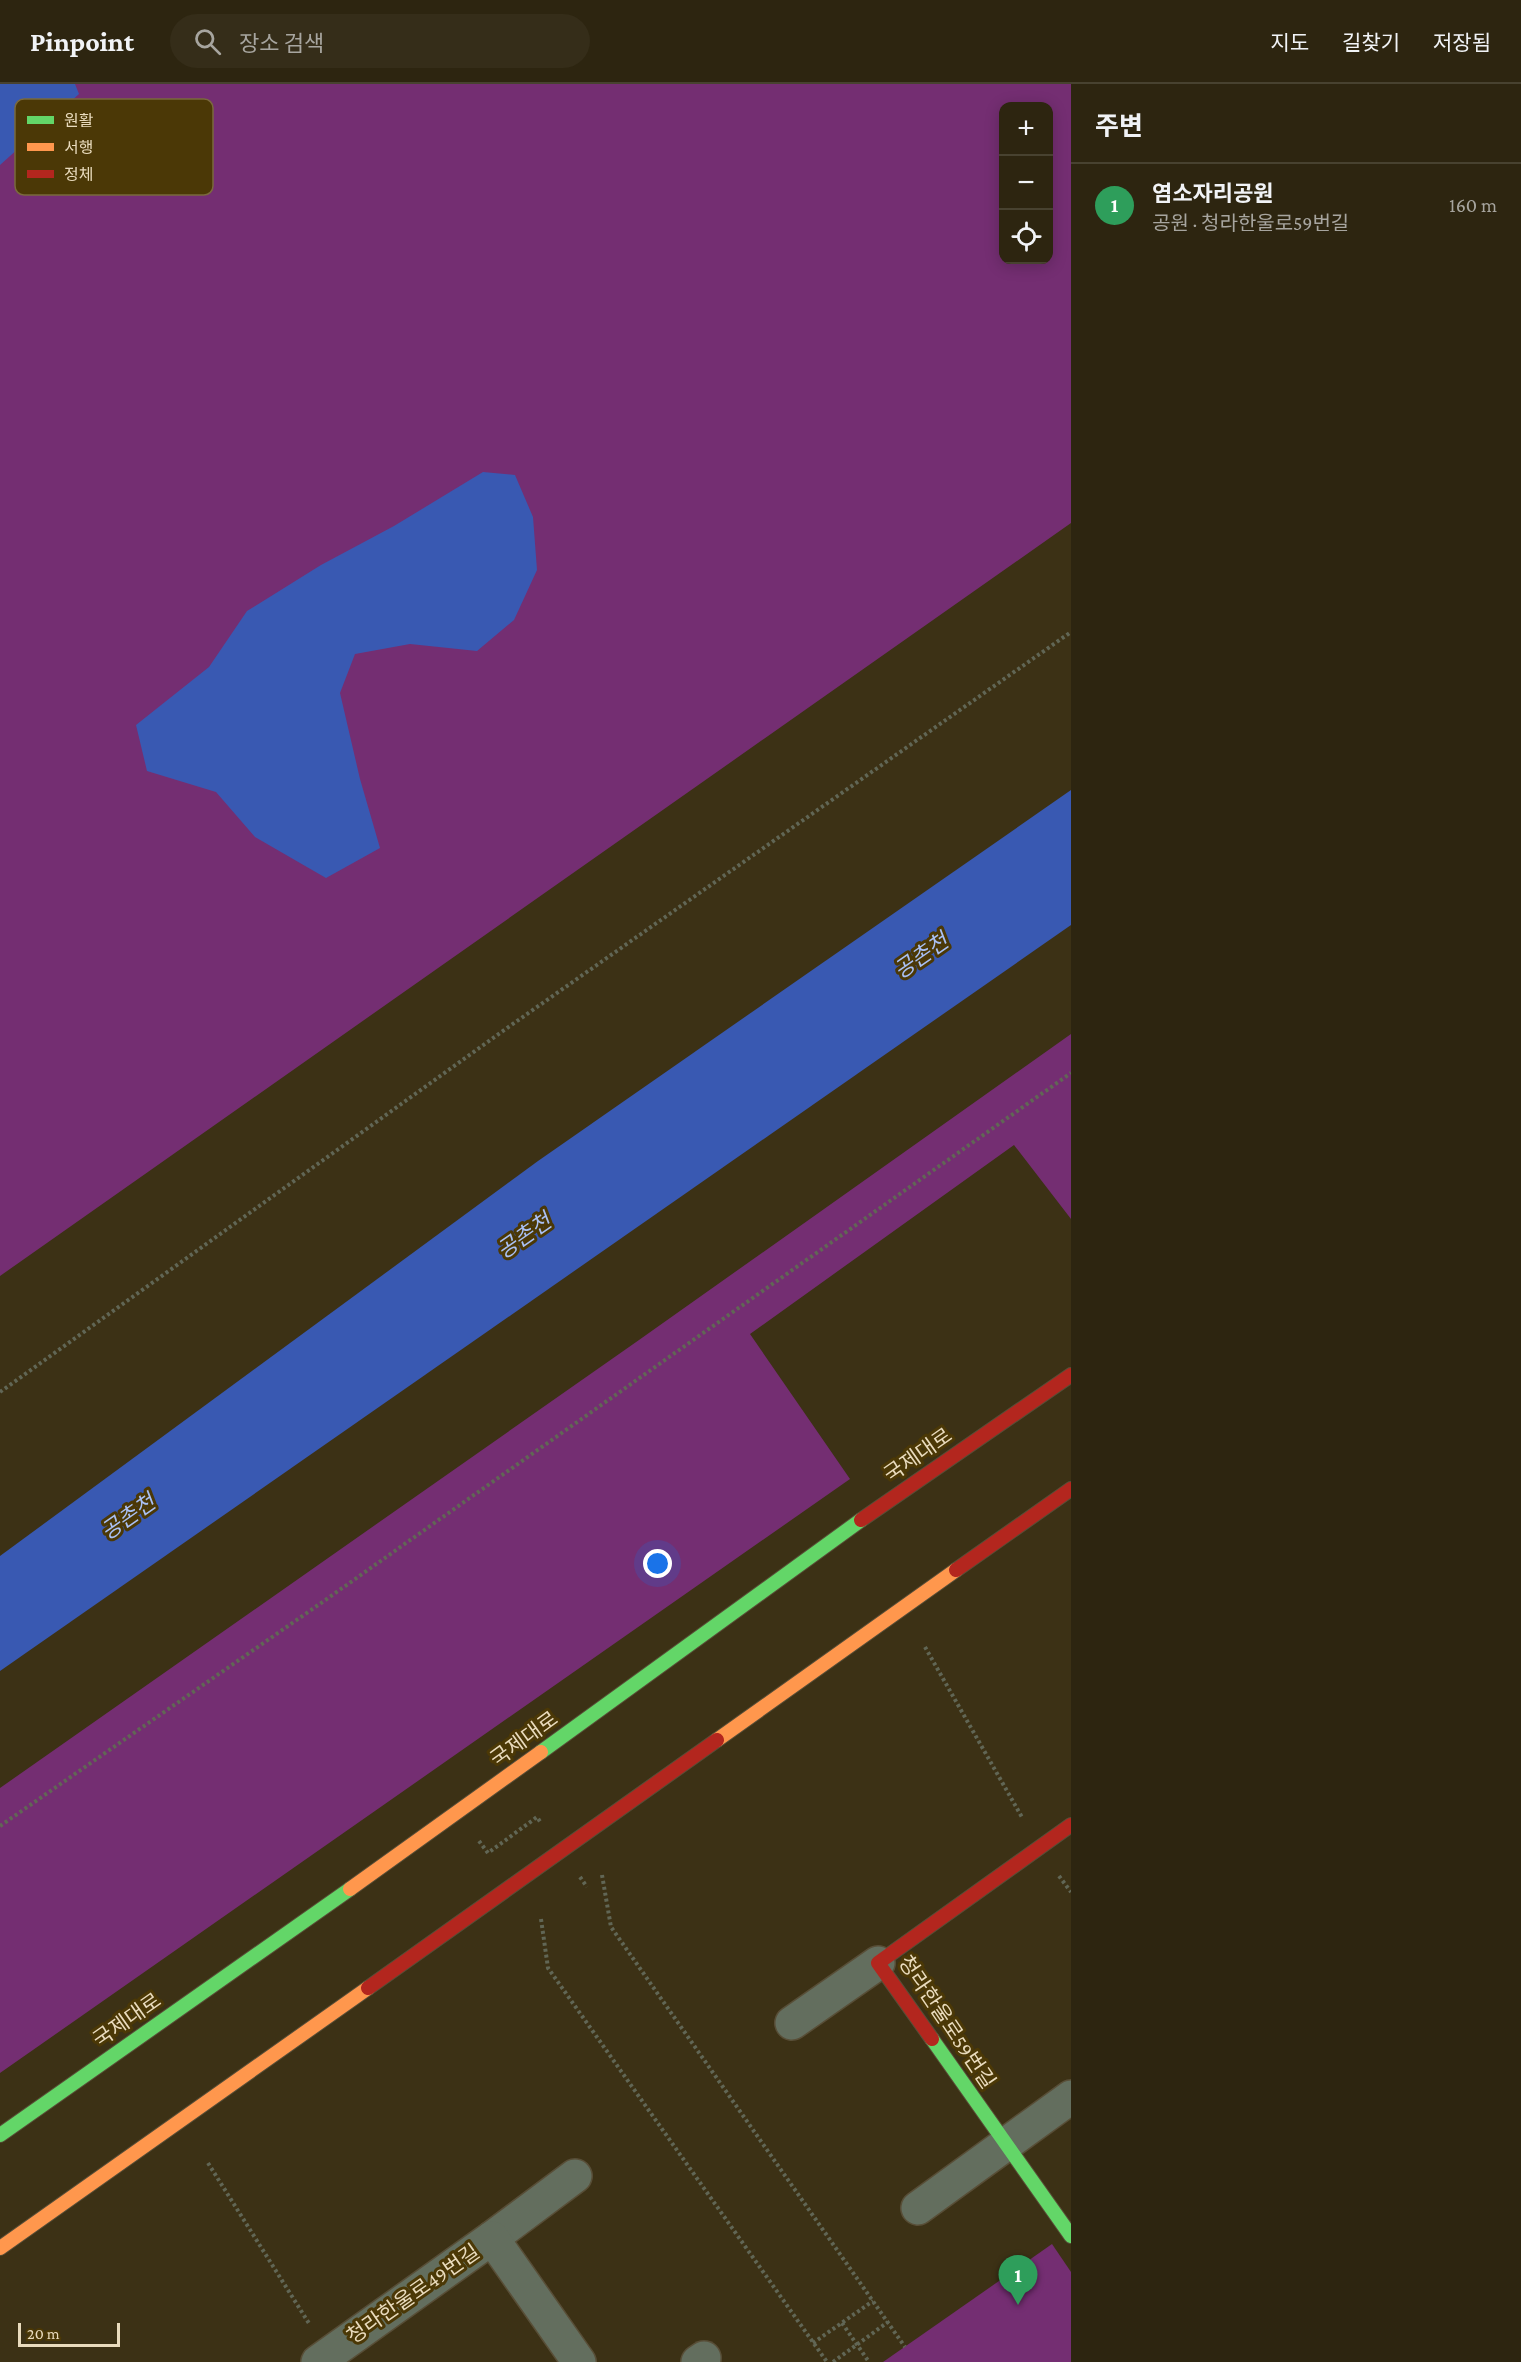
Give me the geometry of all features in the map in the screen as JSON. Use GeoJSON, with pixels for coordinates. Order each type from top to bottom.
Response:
{"type":"FeatureCollection","features":[{"type":"Feature","properties":{"kind":"main road","name":"국제대로"},"geometry":{"type":"LineString","coordinates":[[0,2135],[450,1819],[895,1496],[1071,1375]]}},
{"type":"Feature","properties":{"kind":"main road"},"geometry":{"type":"LineString","coordinates":[[0,2248],[1071,1490]]}},
{"type":"Feature","properties":{"kind":"main road","name":"청라한울로59번길"},"geometry":{"type":"LineString","coordinates":[[1071,1825],[878,1964],[1071,2236]]}},
{"type":"Feature","properties":{"kind":"street"},"geometry":{"type":"LineString","coordinates":[[792,2023],[878,1964]]}},
{"type":"Feature","properties":{"kind":"street"},"geometry":{"type":"LineString","coordinates":[[918,2208],[1071,2097]]}},
{"type":"Feature","properties":{"kind":"street"},"geometry":{"type":"LineString","coordinates":[[492,2238],[575,2176]]}},
{"type":"Feature","properties":{"kind":"street","name":"청라한울로49번길"},"geometry":{"type":"LineString","coordinates":[[324,2358],[492,2238],[579,2362]]}},
{"type":"Feature","properties":{"kind":"path"},"geometry":{"type":"LineString","coordinates":[[0,1392],[490,1040],[1071,632]]}},
{"type":"Feature","properties":{"kind":"path"},"geometry":{"type":"LineString","coordinates":[[0,1826],[314,1608],[1071,1073]]}},
{"type":"Feature","properties":{"kind":"path"},"geometry":{"type":"LineString","coordinates":[[925,1647],[1040,1848]]}},
{"type":"Feature","properties":{"kind":"path"},"geometry":{"type":"LineString","coordinates":[[488,1853],[537,1817]]}},
{"type":"Feature","properties":{"kind":"path"},"geometry":{"type":"LineString","coordinates":[[602,1875],[611,1927],[904,2347]]}},
{"type":"Feature","properties":{"kind":"path"},"geometry":{"type":"LineString","coordinates":[[541,1919],[548,1968],[827,2362]]}},
{"type":"Feature","properties":{"kind":"path"},"geometry":{"type":"LineString","coordinates":[[208,2163],[324,2358]]}},
{"type":"Feature","properties":{"kind":"path"},"geometry":{"type":"LineString","coordinates":[[813,2343],[873,2301]]}},
{"type":"Feature","properties":{"kind":"path"},"geometry":{"type":"LineString","coordinates":[[833,2362],[888,2322]]}},
{"type":"Feature","properties":{"kind":"path"},"geometry":{"type":"LineString","coordinates":[[842,2323],[869,2362]]}},
{"type":"Feature","properties":{"kind":"shaded area"},"geometry":{"type":"Polygon","coordinates":[[[0,84],[1071,84],[1071,523],[0,1276],[0,84]]]}},
{"type":"Feature","properties":{"kind":"shaded area"},"geometry":{"type":"Polygon","coordinates":[[[1071,1034],[1071,1219],[1014,1145],[750,1334],[850,1479],[0,2073],[0,1788],[1071,1034]]]}},
{"type":"Feature","properties":{"kind":"shaded area"},"geometry":{"type":"Polygon","coordinates":[[[1052,2244],[1071,2272],[1071,2362],[883,2362],[1052,2244]]]}},
{"type":"Feature","properties":{"kind":"water"},"geometry":{"type":"Polygon","coordinates":[[[0,84],[75,84],[79,94],[73,99],[15,99],[15,152],[0,165],[0,84]]]}},
{"type":"Feature","properties":{"kind":"water"},"geometry":{"type":"Polygon","coordinates":[[[483,472],[515,475],[533,517],[537,570],[514,620],[477,651],[410,644],[355,654],[340,693],[360,779],[380,848],[326,878],[255,837],[216,792],[147,771],[136,725],[209,667],[247,611],[321,565],[394,526],[483,472]]]}},
{"type":"Feature","properties":{"kind":"water","name":"공촌천"},"geometry":{"type":"Polygon","coordinates":[[[1071,790],[1071,925],[0,1671],[0,1556],[538,1161],[1071,790]]]}},
{"type":"Feature","properties":{"kind":"traffic: fast"},"geometry":{"type":"LineString","coordinates":[[541,1752],[861,1520]]}},
{"type":"Feature","properties":{"kind":"traffic: fast"},"geometry":{"type":"LineString","coordinates":[[0,2135],[350,1889]]}},
{"type":"Feature","properties":{"kind":"traffic: fast"},"geometry":{"type":"LineString","coordinates":[[932,2039],[1071,2236]]}},
{"type":"Feature","properties":{"kind":"traffic: slow"},"geometry":{"type":"LineString","coordinates":[[717,1740],[956,1570]]}},
{"type":"Feature","properties":{"kind":"traffic: slow"},"geometry":{"type":"LineString","coordinates":[[350,1889],[541,1752]]}},
{"type":"Feature","properties":{"kind":"traffic: slow"},"geometry":{"type":"LineString","coordinates":[[0,2248],[368,1988]]}},
{"type":"Feature","properties":{"kind":"traffic: jam"},"geometry":{"type":"LineString","coordinates":[[861,1520],[1071,1375]]}},
{"type":"Feature","properties":{"kind":"traffic: jam"},"geometry":{"type":"LineString","coordinates":[[956,1570],[1071,1489]]}},
{"type":"Feature","properties":{"kind":"traffic: jam"},"geometry":{"type":"LineString","coordinates":[[368,1988],[717,1740]]}},
{"type":"Feature","properties":{"kind":"traffic: jam"},"geometry":{"type":"LineString","coordinates":[[932,2039],[878,1963],[1071,1825]]}},
{"type":"Feature","properties":{"kind":"place","name":"염소자리공원"},"geometry":{"type":"Point","coordinates":[1018,2305]}}]}
